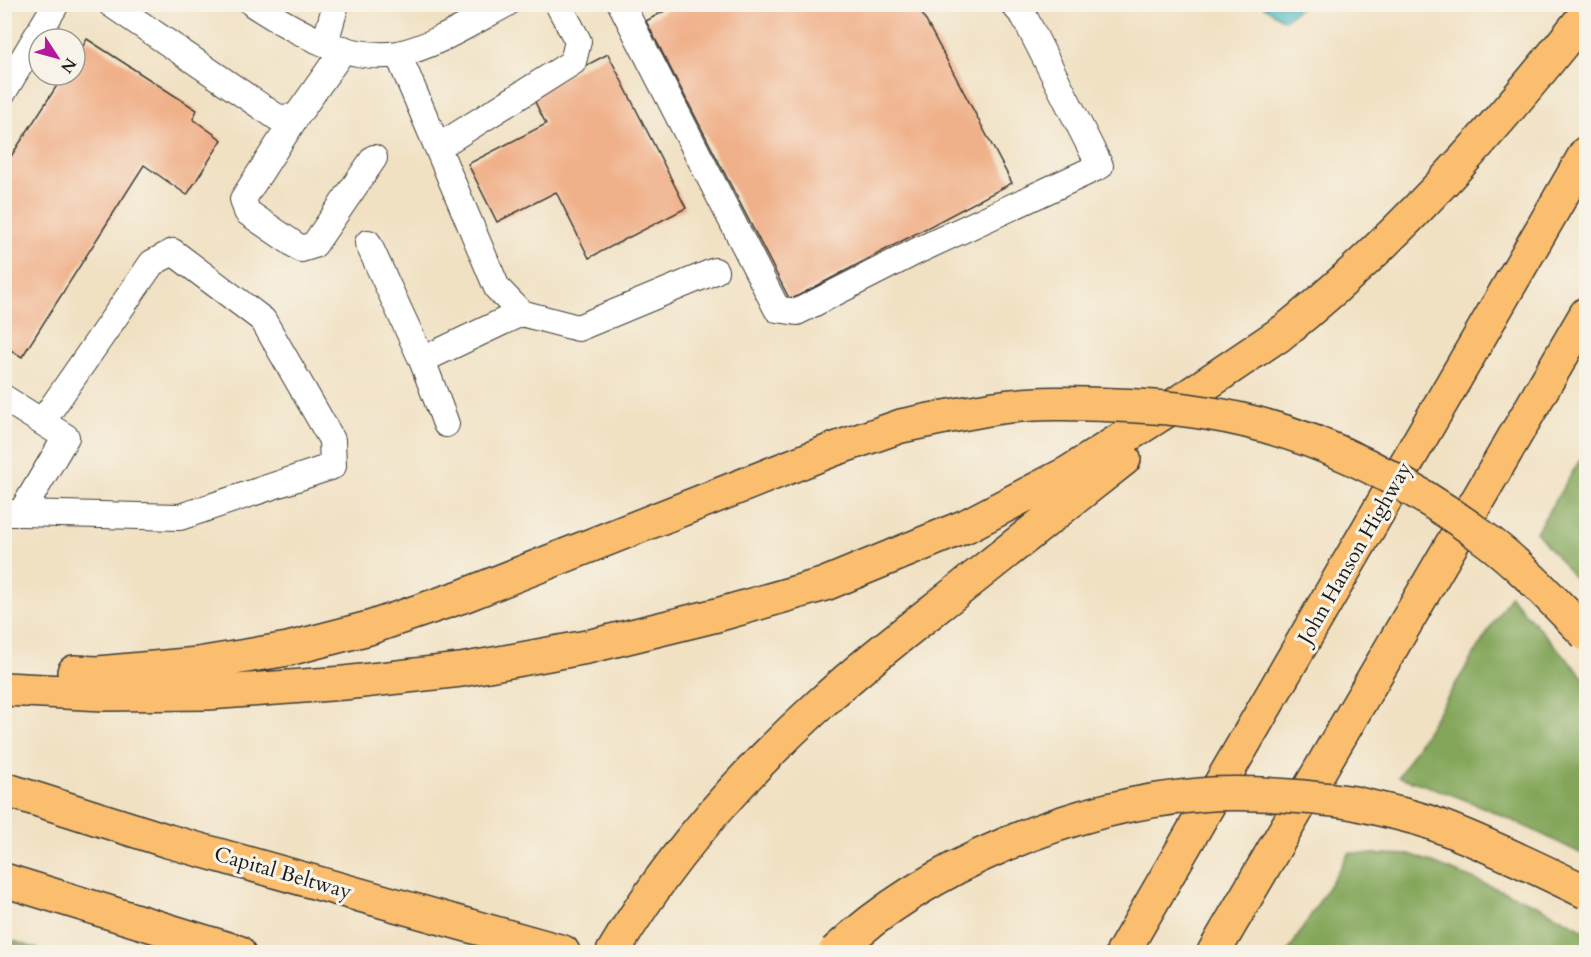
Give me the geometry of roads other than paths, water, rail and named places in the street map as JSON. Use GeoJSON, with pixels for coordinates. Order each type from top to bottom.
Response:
{"type":"FeatureCollection","features":[{"type":"Feature","properties":{"kind":"highway"},"geometry":{"type":"LineString","coordinates":[[613,952],[631,922],[671,866],[729,796],[779,742],[869,661],[1293,325],[1360,265],[1426,201],[1532,83],[1587,14]]}},
{"type":"Feature","properties":{"kind":"highway","name":"John Hanson Highway"},"geometry":{"type":"LineString","coordinates":[[1123,952],[1587,153]]}},
{"type":"Feature","properties":{"kind":"highway"},"geometry":{"type":"LineString","coordinates":[[1214,952],[1587,314]]}},
{"type":"Feature","properties":{"kind":"highway"},"geometry":{"type":"LineString","coordinates":[[4,689],[104,694],[208,693],[344,683],[461,670],[587,648],[728,612],[825,584],[966,526],[1068,472],[1166,411],[1293,325]]}},
{"type":"Feature","properties":{"kind":"highway"},"geometry":{"type":"LineString","coordinates":[[4,671],[98,673],[198,664],[288,649],[369,628],[463,596],[832,450],[901,426],[996,408],[1069,402],[1206,413],[1269,427],[1327,447],[1373,468],[1435,503],[1490,542],[1536,583],[1587,634]]}},
{"type":"Feature","properties":{"kind":"highway","name":"Capital Beltway"},"geometry":{"type":"LineString","coordinates":[[4,789],[168,840],[563,952]]}},
{"type":"Feature","properties":{"kind":"highway"},"geometry":{"type":"LineString","coordinates":[[835,952],[863,926],[943,874],[1024,836],[1116,808],[1200,795],[1280,795],[1351,802],[1427,822],[1518,859],[1587,892]]}},
{"type":"Feature","properties":{"kind":"highway"},"geometry":{"type":"LineString","coordinates":[[4,880],[238,952]]}},
{"type":"Feature","properties":{"kind":"street"},"geometry":{"type":"LineString","coordinates":[[4,91],[56,4]]}},
{"type":"Feature","properties":{"kind":"street"},"geometry":{"type":"LineString","coordinates":[[111,4],[278,118],[296,117]]}},
{"type":"Feature","properties":{"kind":"street"},"geometry":{"type":"LineString","coordinates":[[253,4],[281,23],[313,39],[373,55],[398,54],[448,35],[506,4]]}},
{"type":"Feature","properties":{"kind":"street"},"geometry":{"type":"LineString","coordinates":[[336,4],[335,46],[296,117],[243,199],[247,212],[301,249],[314,245],[374,158]]}},
{"type":"Feature","properties":{"kind":"street"},"geometry":{"type":"LineString","coordinates":[[438,147],[573,62],[578,41],[558,4]]}},
{"type":"Feature","properties":{"kind":"street"},"geometry":{"type":"LineString","coordinates":[[621,4],[777,309],[797,312],[917,250],[1100,166],[1024,16],[1013,4]]}},
{"type":"Feature","properties":{"kind":"street"},"geometry":{"type":"LineString","coordinates":[[398,54],[497,288],[521,313],[578,328],[715,271]]}},
{"type":"Feature","properties":{"kind":"street"},"geometry":{"type":"LineString","coordinates":[[368,243],[422,360],[447,424]]}},
{"type":"Feature","properties":{"kind":"street"},"geometry":{"type":"LineString","coordinates":[[13,513],[180,517],[333,466],[332,440],[264,320],[173,252],[152,263],[42,422]]}},
{"type":"Feature","properties":{"kind":"street"},"geometry":{"type":"LineString","coordinates":[[422,360],[521,313]]}},
{"type":"Feature","properties":{"kind":"street"},"geometry":{"type":"LineString","coordinates":[[4,398],[66,437],[13,513]]}},
{"type":"Feature","properties":{"kind":"water"},"geometry":{"type":"Polygon","coordinates":[[[1261,5],[1303,5],[1284,20],[1261,5]]]}}]}
